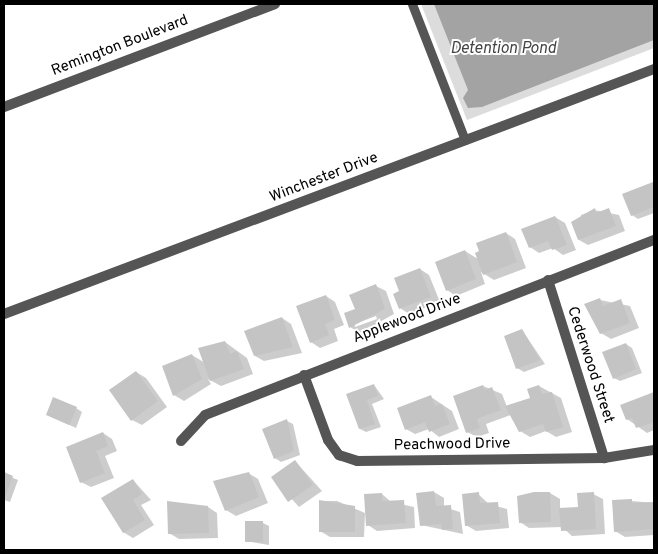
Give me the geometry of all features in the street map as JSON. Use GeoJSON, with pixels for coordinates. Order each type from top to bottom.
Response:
{"type":"FeatureCollection","features":[{"type":"Feature","properties":{"kind":"street","name":"Remington Boulevard"},"geometry":{"type":"LineString","coordinates":[[4,107],[275,4]]}},
{"type":"Feature","properties":{"kind":"street"},"geometry":{"type":"LineString","coordinates":[[412,4],[466,140]]}},
{"type":"Feature","properties":{"kind":"street","name":"Winchester Drive"},"geometry":{"type":"LineString","coordinates":[[4,314],[654,69]]}},
{"type":"Feature","properties":{"kind":"street","name":"Applewood Drive"},"geometry":{"type":"LineString","coordinates":[[181,441],[206,414],[654,240]]}},
{"type":"Feature","properties":{"kind":"street","name":"Cederwood Street"},"geometry":{"type":"LineString","coordinates":[[548,280],[604,458]]}},
{"type":"Feature","properties":{"kind":"street","name":"Peachwood Drive"},"geometry":{"type":"LineString","coordinates":[[304,375],[328,440],[339,455],[357,462],[604,458],[654,450]]}},
{"type":"Feature","properties":{"kind":"shaded area","name":"Detention Pond"},"geometry":{"type":"Polygon","coordinates":[[[421,4],[654,4],[654,48],[467,120],[421,4]]]}},
{"type":"Feature","properties":{"kind":"water","name":"Detention Pond"},"geometry":{"type":"Polygon","coordinates":[[[434,4],[654,4],[654,40],[482,107],[468,108],[463,98],[468,90],[434,4]]]}},
{"type":"Feature","properties":{"kind":"building"},"geometry":{"type":"Polygon","coordinates":[[[653,182],[654,207],[631,216],[622,194],[653,182]]]}},
{"type":"Feature","properties":{"kind":"building"},"geometry":{"type":"Polygon","coordinates":[[[595,208],[596,213],[609,208],[616,226],[578,240],[571,222],[595,208]]]}},
{"type":"Feature","properties":{"kind":"building"},"geometry":{"type":"Polygon","coordinates":[[[555,216],[567,245],[552,250],[548,241],[529,248],[521,229],[555,216]]]}},
{"type":"Feature","properties":{"kind":"building"},"geometry":{"type":"Polygon","coordinates":[[[506,232],[517,262],[483,275],[475,253],[479,251],[476,243],[506,232]]]}},
{"type":"Feature","properties":{"kind":"building"},"geometry":{"type":"Polygon","coordinates":[[[465,250],[476,279],[446,291],[435,262],[465,250]]]}},
{"type":"Feature","properties":{"kind":"building"},"geometry":{"type":"Polygon","coordinates":[[[420,268],[431,297],[399,309],[393,294],[399,291],[394,278],[420,268]]]}},
{"type":"Feature","properties":{"kind":"building"},"geometry":{"type":"Polygon","coordinates":[[[376,284],[385,309],[349,328],[344,313],[355,309],[349,295],[376,284]]]}},
{"type":"Feature","properties":{"kind":"building"},"geometry":{"type":"Polygon","coordinates":[[[326,295],[335,320],[325,324],[329,335],[310,343],[296,306],[326,295]]]}},
{"type":"Feature","properties":{"kind":"building"},"geometry":{"type":"Polygon","coordinates":[[[600,298],[603,306],[621,299],[630,323],[600,334],[584,304],[600,298]]]}},
{"type":"Feature","properties":{"kind":"building"},"geometry":{"type":"Polygon","coordinates":[[[282,317],[293,347],[254,356],[244,331],[282,317]]]}},
{"type":"Feature","properties":{"kind":"building"},"geometry":{"type":"Polygon","coordinates":[[[522,329],[540,360],[516,369],[504,336],[522,329]]]}},
{"type":"Feature","properties":{"kind":"building"},"geometry":{"type":"Polygon","coordinates":[[[225,341],[230,354],[237,351],[244,369],[210,381],[198,348],[225,341]]]}},
{"type":"Feature","properties":{"kind":"building"},"geometry":{"type":"Polygon","coordinates":[[[626,343],[636,369],[613,379],[602,352],[626,343]]]}},
{"type":"Feature","properties":{"kind":"building"},"geometry":{"type":"Polygon","coordinates":[[[192,354],[202,379],[173,396],[162,366],[192,354]]]}},
{"type":"Feature","properties":{"kind":"building"},"geometry":{"type":"Polygon","coordinates":[[[136,371],[158,401],[131,421],[109,390],[136,371]]]}},
{"type":"Feature","properties":{"kind":"building"},"geometry":{"type":"Polygon","coordinates":[[[374,384],[378,396],[367,400],[375,424],[359,429],[346,394],[374,384]]]}},
{"type":"Feature","properties":{"kind":"building"},"geometry":{"type":"Polygon","coordinates":[[[483,385],[485,390],[492,387],[501,410],[477,419],[480,428],[466,433],[453,396],[483,385]]]}},
{"type":"Feature","properties":{"kind":"building"},"geometry":{"type":"Polygon","coordinates":[[[539,385],[542,394],[552,392],[563,427],[546,432],[543,424],[519,432],[505,406],[530,398],[527,389],[539,385]]]}},
{"type":"Feature","properties":{"kind":"building"},"geometry":{"type":"Polygon","coordinates":[[[654,392],[654,422],[636,428],[632,418],[626,420],[620,405],[654,392]]]}},
{"type":"Feature","properties":{"kind":"building"},"geometry":{"type":"Polygon","coordinates":[[[431,395],[435,406],[442,404],[450,424],[429,432],[425,422],[405,430],[397,408],[431,395]]]}},
{"type":"Feature","properties":{"kind":"building"},"geometry":{"type":"Polygon","coordinates":[[[53,397],[77,407],[69,425],[46,415],[53,397]]]}},
{"type":"Feature","properties":{"kind":"building"},"geometry":{"type":"Polygon","coordinates":[[[287,419],[294,451],[274,459],[262,429],[287,419]]]}},
{"type":"Feature","properties":{"kind":"building"},"geometry":{"type":"Polygon","coordinates":[[[103,432],[108,446],[96,451],[105,473],[80,483],[66,447],[103,432]]]}},
{"type":"Feature","properties":{"kind":"building"},"geometry":{"type":"Polygon","coordinates":[[[295,460],[313,485],[288,502],[271,477],[295,460]]]}},
{"type":"Feature","properties":{"kind":"building"},"geometry":{"type":"Polygon","coordinates":[[[4,472],[13,476],[4,499],[4,472]]]}},
{"type":"Feature","properties":{"kind":"building"},"geometry":{"type":"Polygon","coordinates":[[[249,472],[259,497],[225,511],[213,481],[249,472]]]}},
{"type":"Feature","properties":{"kind":"building"},"geometry":{"type":"Polygon","coordinates":[[[133,479],[142,494],[133,500],[145,520],[123,533],[101,498],[133,479]]]}},
{"type":"Feature","properties":{"kind":"building"},"geometry":{"type":"Polygon","coordinates":[[[434,491],[436,506],[451,505],[453,529],[442,530],[441,524],[420,526],[416,493],[434,491]]]}},
{"type":"Feature","properties":{"kind":"building"},"geometry":{"type":"Polygon","coordinates":[[[479,492],[480,503],[498,502],[500,523],[465,526],[462,494],[479,492]]]}},
{"type":"Feature","properties":{"kind":"building"},"geometry":{"type":"Polygon","coordinates":[[[534,492],[550,492],[551,522],[519,523],[517,496],[534,492]]]}},
{"type":"Feature","properties":{"kind":"building"},"geometry":{"type":"Polygon","coordinates":[[[594,492],[596,529],[561,531],[559,508],[578,507],[577,493],[594,492]]]}},
{"type":"Feature","properties":{"kind":"building"},"geometry":{"type":"Polygon","coordinates":[[[382,493],[382,501],[404,500],[406,523],[366,526],[364,494],[382,493]]]}},
{"type":"Feature","properties":{"kind":"building"},"geometry":{"type":"Polygon","coordinates":[[[632,499],[632,503],[654,502],[654,529],[614,532],[612,500],[632,499]]]}},
{"type":"Feature","properties":{"kind":"building"},"geometry":{"type":"Polygon","coordinates":[[[319,500],[355,506],[355,532],[319,532],[319,500]]]}},
{"type":"Feature","properties":{"kind":"building"},"geometry":{"type":"Polygon","coordinates":[[[167,501],[208,506],[209,533],[168,534],[167,501]]]}},
{"type":"Feature","properties":{"kind":"building"},"geometry":{"type":"Polygon","coordinates":[[[245,521],[263,521],[263,542],[245,542],[245,521]]]}}]}
